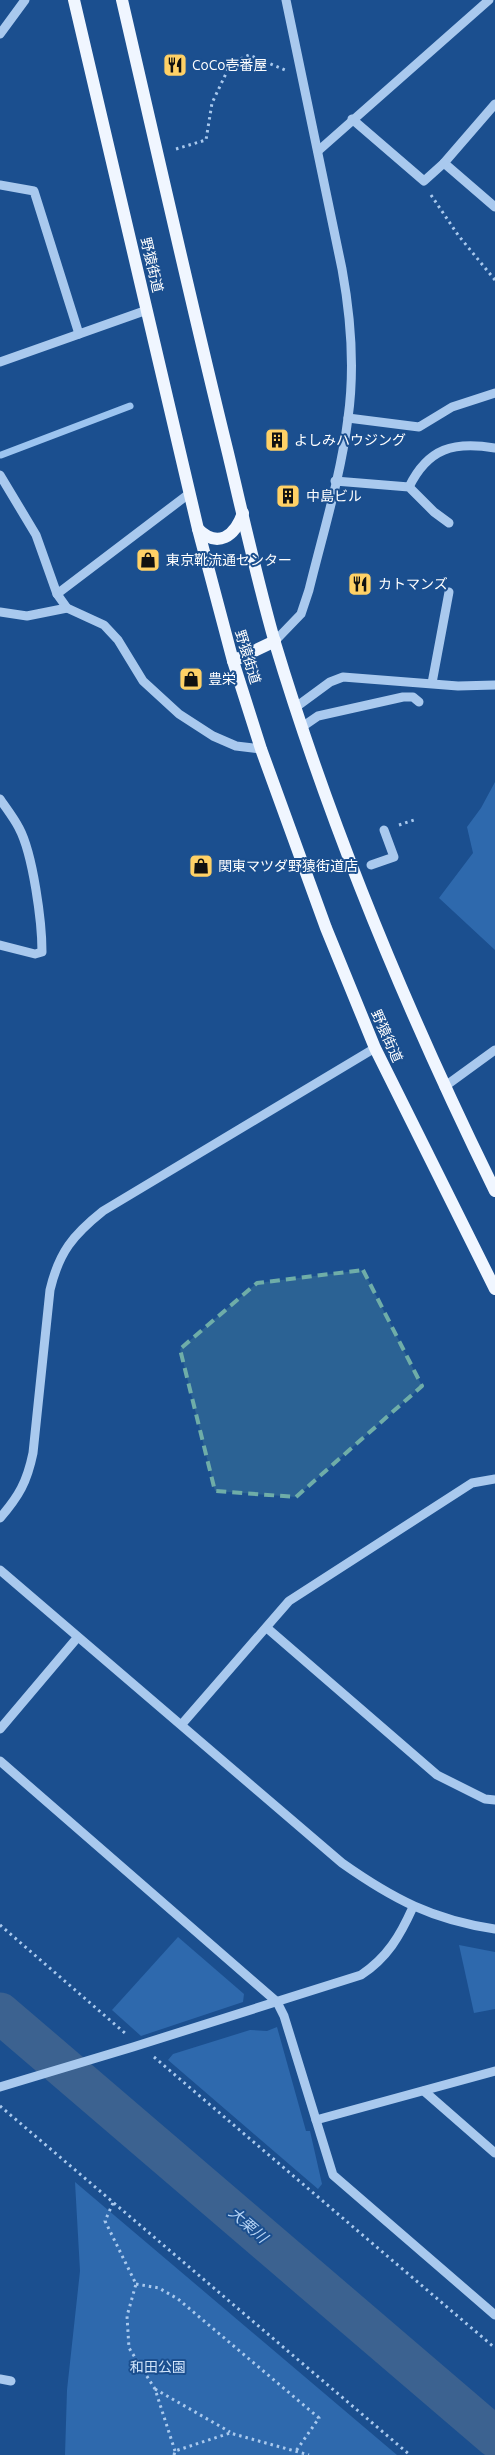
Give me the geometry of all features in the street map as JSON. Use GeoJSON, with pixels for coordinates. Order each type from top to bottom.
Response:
{"type":"FeatureCollection","features":[{"type":"Feature","properties":{"kind":"main road","name":"野猿街道"},"geometry":{"type":"LineString","coordinates":[[74,0],[198,529],[233,661],[261,749],[326,928],[374,1048],[495,1289]]}},
{"type":"Feature","properties":{"kind":"main road"},"geometry":{"type":"LineString","coordinates":[[122,0],[243,514],[275,640],[296,708],[374,925],[444,1087],[495,1191]]}},
{"type":"Feature","properties":{"kind":"main road"},"geometry":{"type":"LineString","coordinates":[[198,529],[205,536],[213,540],[225,538],[235,531],[243,514]]}},
{"type":"Feature","properties":{"kind":"main road"},"geometry":{"type":"LineString","coordinates":[[233,661],[275,640]]}},
{"type":"Feature","properties":{"kind":"street"},"geometry":{"type":"LineString","coordinates":[[0,34],[25,0]]}},
{"type":"Feature","properties":{"kind":"street"},"geometry":{"type":"LineString","coordinates":[[275,640],[301,614],[309,590],[348,418],[352,341],[349,307],[286,0]]}},
{"type":"Feature","properties":{"kind":"street"},"geometry":{"type":"LineString","coordinates":[[318,150],[489,0]]}},
{"type":"Feature","properties":{"kind":"street"},"geometry":{"type":"LineString","coordinates":[[352,120],[424,181],[444,163],[495,104]]}},
{"type":"Feature","properties":{"kind":"street"},"geometry":{"type":"LineString","coordinates":[[444,163],[495,207]]}},
{"type":"Feature","properties":{"kind":"street"},"geometry":{"type":"LineString","coordinates":[[0,185],[34,192],[79,334]]}},
{"type":"Feature","properties":{"kind":"street"},"geometry":{"type":"LineString","coordinates":[[0,362],[147,310]]}},
{"type":"Feature","properties":{"kind":"street"},"geometry":{"type":"LineString","coordinates":[[348,418],[419,427],[452,407],[495,393]]}},
{"type":"Feature","properties":{"kind":"street"},"geometry":{"type":"LineString","coordinates":[[409,487],[426,460],[438,452],[471,444],[495,448]]}},
{"type":"Feature","properties":{"kind":"street"},"geometry":{"type":"LineString","coordinates":[[0,475],[36,535],[57,594],[67,608],[104,625],[118,640],[143,681],[179,714],[212,736],[236,746],[261,749]]}},
{"type":"Feature","properties":{"kind":"street"},"geometry":{"type":"LineString","coordinates":[[335,481],[409,487],[434,512],[449,523]]}},
{"type":"Feature","properties":{"kind":"street"},"geometry":{"type":"LineString","coordinates":[[57,594],[190,493]]}},
{"type":"Feature","properties":{"kind":"street"},"geometry":{"type":"LineString","coordinates":[[432,683],[449,592]]}},
{"type":"Feature","properties":{"kind":"street"},"geometry":{"type":"LineString","coordinates":[[0,612],[27,616],[67,608]]}},
{"type":"Feature","properties":{"kind":"street"},"geometry":{"type":"LineString","coordinates":[[296,708],[330,682],[343,677],[458,686],[495,685]]}},
{"type":"Feature","properties":{"kind":"street"},"geometry":{"type":"LineString","coordinates":[[302,727],[318,716],[351,708],[403,697],[413,697],[418,702]]}},
{"type":"Feature","properties":{"kind":"street"},"geometry":{"type":"LineString","coordinates":[[0,799],[20,828],[42,928],[42,952],[35,954],[0,945]]}},
{"type":"Feature","properties":{"kind":"street"},"geometry":{"type":"LineString","coordinates":[[371,865],[394,857],[384,830]]}},
{"type":"Feature","properties":{"kind":"street"},"geometry":{"type":"LineString","coordinates":[[0,1518],[21,1493],[29,1474],[33,1453],[50,1290],[55,1267],[71,1240],[80,1229],[103,1211],[374,1048]]}},
{"type":"Feature","properties":{"kind":"street"},"geometry":{"type":"LineString","coordinates":[[444,1087],[495,1050]]}},
{"type":"Feature","properties":{"kind":"street"},"geometry":{"type":"LineString","coordinates":[[182,1724],[289,1601],[472,1483],[495,1479]]}},
{"type":"Feature","properties":{"kind":"street"},"geometry":{"type":"LineString","coordinates":[[0,1570],[77,1638],[182,1724],[335,1858],[371,1883],[413,1907],[471,1926],[495,1929]]}},
{"type":"Feature","properties":{"kind":"street"},"geometry":{"type":"LineString","coordinates":[[267,1628],[437,1775],[485,1799],[495,1800]]}},
{"type":"Feature","properties":{"kind":"street"},"geometry":{"type":"LineString","coordinates":[[0,1729],[77,1638]]}},
{"type":"Feature","properties":{"kind":"street"},"geometry":{"type":"LineString","coordinates":[[0,1761],[277,2002],[284,2016],[333,2175],[495,2315]]}},
{"type":"Feature","properties":{"kind":"street"},"geometry":{"type":"LineString","coordinates":[[0,2087],[133,2048],[347,1981],[373,1967],[400,1938],[413,1907]]}},
{"type":"Feature","properties":{"kind":"street"},"geometry":{"type":"LineString","coordinates":[[316,2120],[495,2071]]}},
{"type":"Feature","properties":{"kind":"street"},"geometry":{"type":"LineString","coordinates":[[424,2091],[495,2152]]}},
{"type":"Feature","properties":{"kind":"street"},"geometry":{"type":"LineString","coordinates":[[0,2380],[11,2381]]}},
{"type":"Feature","properties":{"kind":"path"},"geometry":{"type":"LineString","coordinates":[[176,148],[206,140],[212,103],[230,63],[249,55],[286,70]]}},
{"type":"Feature","properties":{"kind":"path"},"geometry":{"type":"LineString","coordinates":[[424,181],[458,235],[495,280]]}},
{"type":"Feature","properties":{"kind":"path"},"geometry":{"type":"LineString","coordinates":[[0,1925],[130,2037]]}},
{"type":"Feature","properties":{"kind":"path"},"geometry":{"type":"LineString","coordinates":[[152,2055],[495,2348]]}},
{"type":"Feature","properties":{"kind":"path"},"geometry":{"type":"LineString","coordinates":[[0,2106],[410,2455]]}},
{"type":"Feature","properties":{"kind":"path"},"geometry":{"type":"LineString","coordinates":[[113,2204],[105,2221],[136,2284],[128,2316],[130,2348],[155,2389],[174,2453],[230,2433]]}},
{"type":"Feature","properties":{"kind":"path"},"geometry":{"type":"LineString","coordinates":[[136,2284],[158,2288],[178,2299],[319,2418],[296,2451]]}},
{"type":"Feature","properties":{"kind":"path"},"geometry":{"type":"LineString","coordinates":[[155,2389],[230,2433],[309,2455]]}},
{"type":"Feature","properties":{"kind":"highlighted area"},"geometry":{"type":"Polygon","coordinates":[[[363,1270],[422,1386],[296,1497],[215,1491],[180,1349],[257,1283],[363,1270]]]}},
{"type":"Feature","properties":{"kind":"green space"},"geometry":{"type":"Polygon","coordinates":[[[495,782],[495,950],[439,898],[473,853],[467,827],[481,808],[495,782]]]}},
{"type":"Feature","properties":{"kind":"green space"},"geometry":{"type":"Polygon","coordinates":[[[178,1937],[244,1994],[243,2002],[141,2036],[112,2010],[178,1937]]]}},
{"type":"Feature","properties":{"kind":"green space"},"geometry":{"type":"Polygon","coordinates":[[[459,1945],[495,1952],[495,2009],[474,2013],[459,1945]]]}},
{"type":"Feature","properties":{"kind":"green space"},"geometry":{"type":"Polygon","coordinates":[[[277,2027],[306,2131],[310,2131],[322,2184],[318,2189],[168,2060],[173,2054],[250,2030],[267,2031],[277,2027]]]}},
{"type":"Feature","properties":{"kind":"green space","name":"和田公園"},"geometry":{"type":"Polygon","coordinates":[[[75,2182],[397,2455],[65,2455],[67,2390],[80,2271],[75,2182]]]}},
{"type":"Feature","properties":{"kind":"waterway"},"geometry":{"type":"LineString","coordinates":[[1,455],[130,406]]}},
{"type":"Feature","properties":{"kind":"waterway","name":"大栗川"},"geometry":{"type":"LineString","coordinates":[[0,2013],[495,2437]]}},
{"type":"Feature","properties":{"kind":"place","name":"CoCo壱番屋"},"geometry":{"type":"Point","coordinates":[175,65]}},
{"type":"Feature","properties":{"kind":"place","name":"よしみハウジング"},"geometry":{"type":"Point","coordinates":[277,440]}},
{"type":"Feature","properties":{"kind":"place","name":"中島ビル"},"geometry":{"type":"Point","coordinates":[288,496]}},
{"type":"Feature","properties":{"kind":"place","name":"東京靴流通センター"},"geometry":{"type":"Point","coordinates":[148,560]}},
{"type":"Feature","properties":{"kind":"place","name":"カトマンズ"},"geometry":{"type":"Point","coordinates":[360,584]}},
{"type":"Feature","properties":{"kind":"place","name":"豊栄"},"geometry":{"type":"Point","coordinates":[191,679]}},
{"type":"Feature","properties":{"kind":"place","name":"関東マツダ野猿街道店"},"geometry":{"type":"Point","coordinates":[201,866]}}]}
